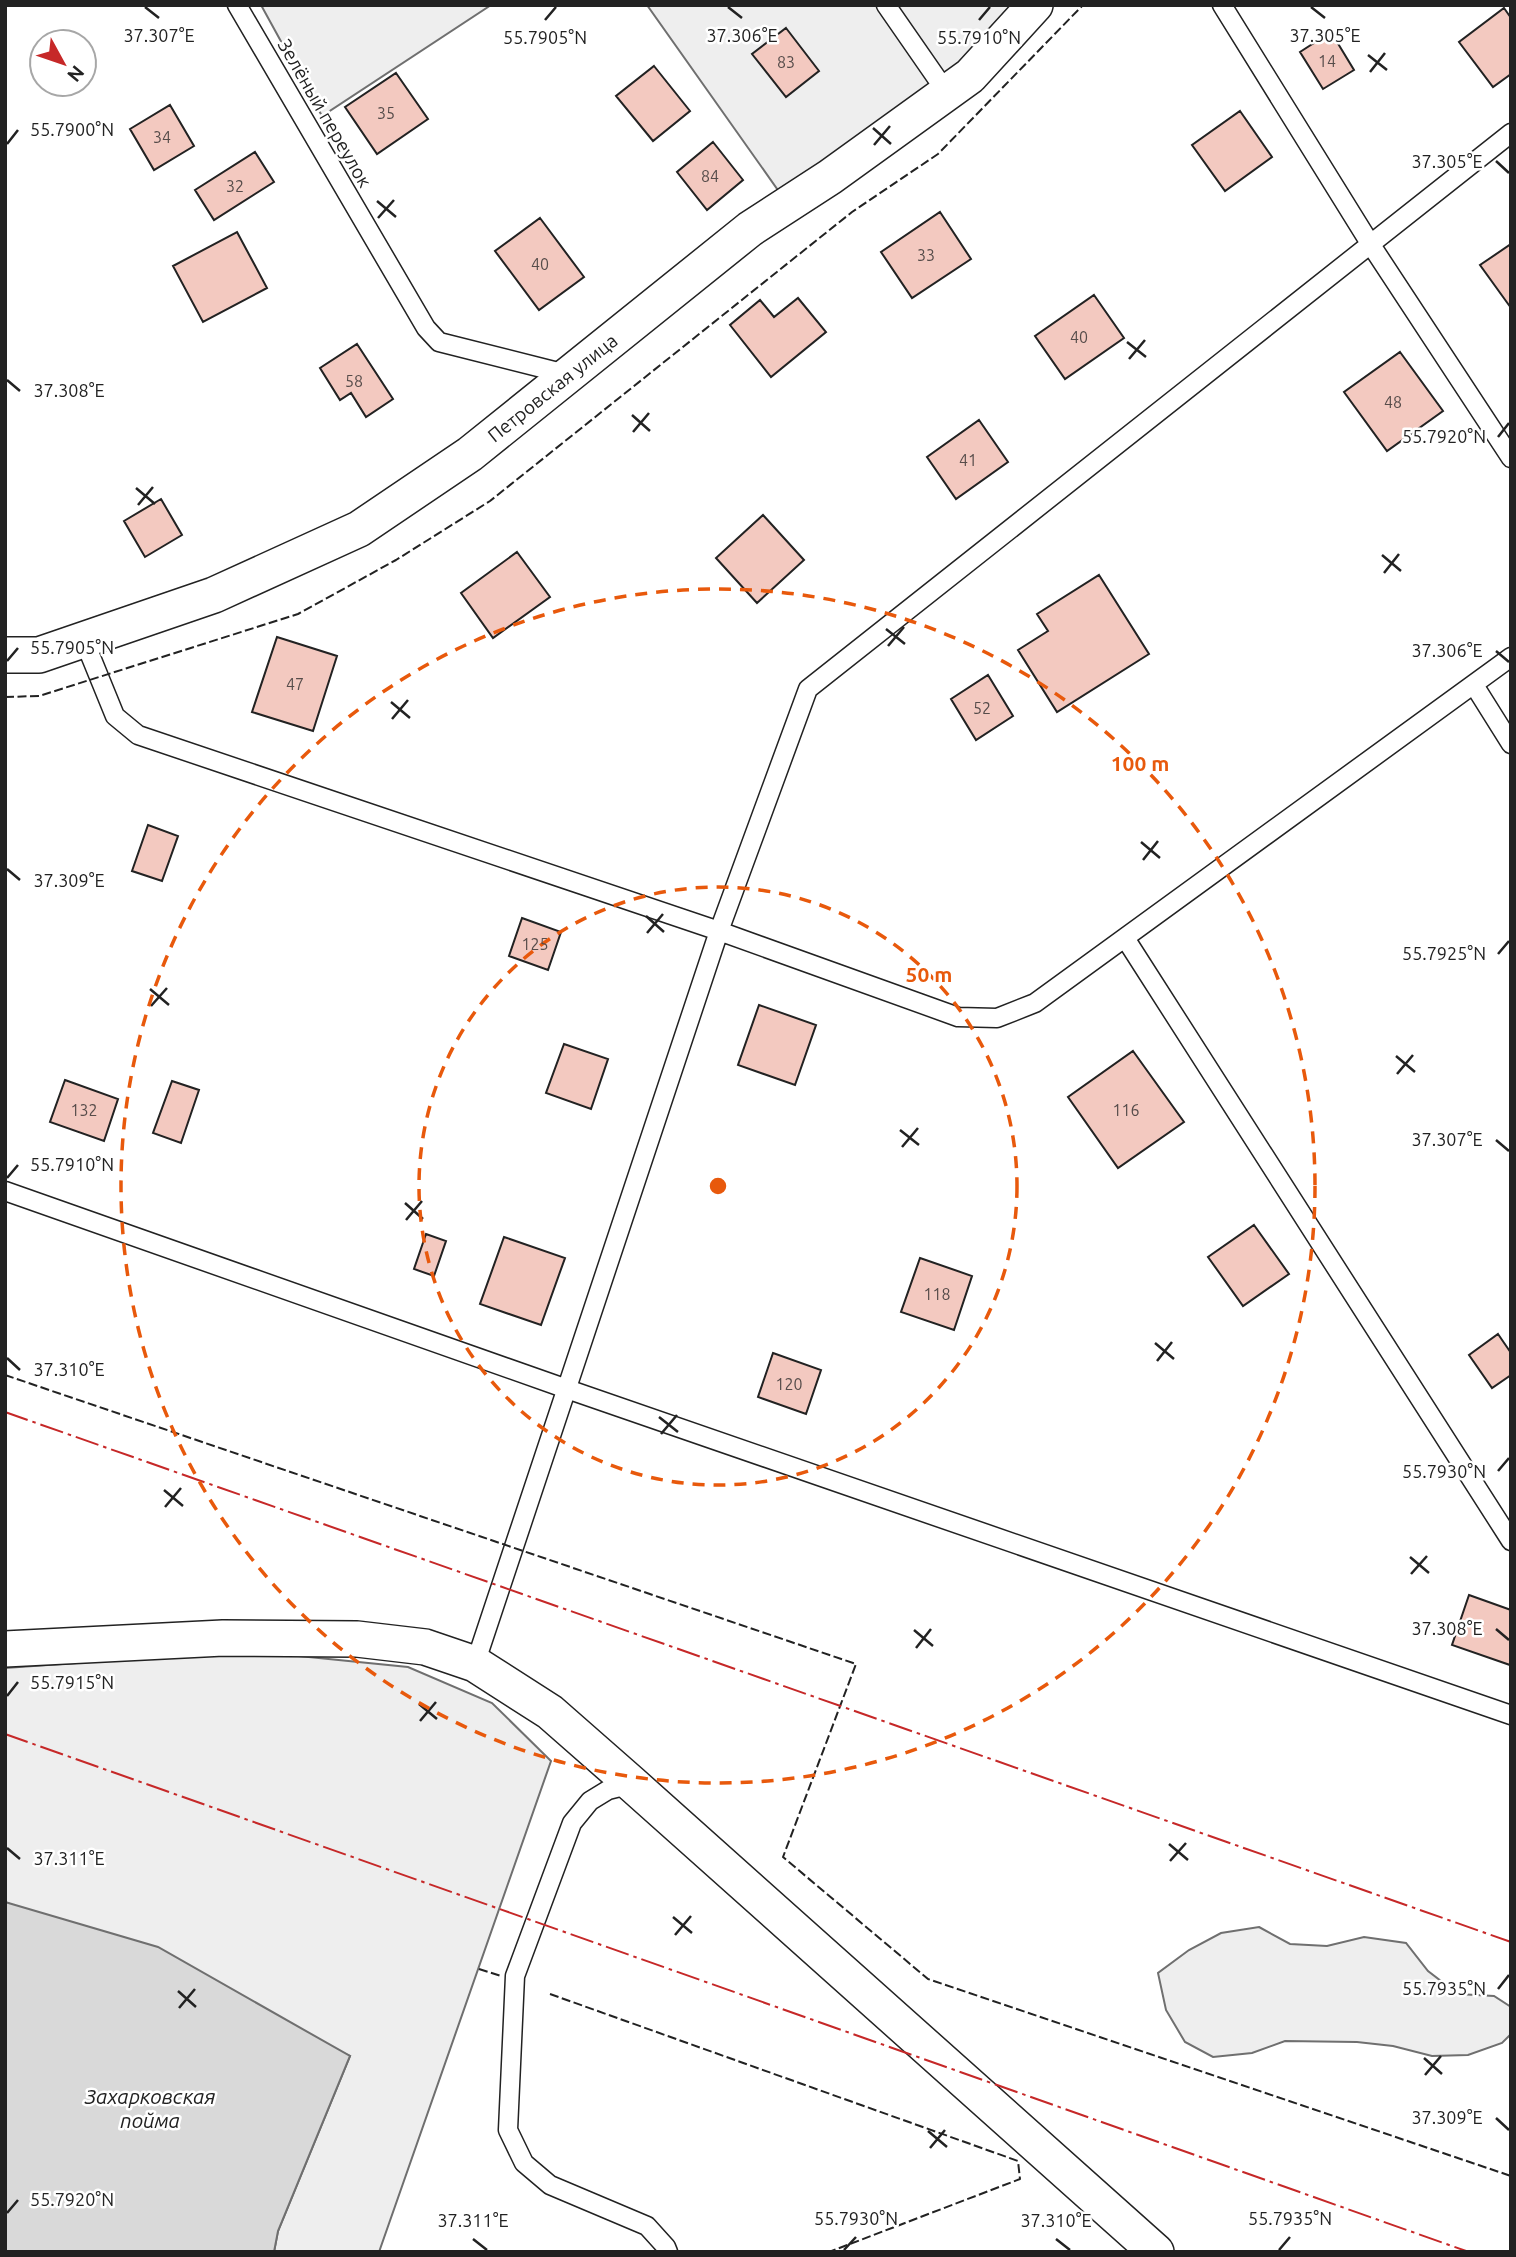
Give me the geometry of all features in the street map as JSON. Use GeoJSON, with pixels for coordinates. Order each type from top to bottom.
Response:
{"type":"FeatureCollection","features":[{"type":"Feature","properties":{"kind":"street","name":"Петровская улица"},"geometry":{"type":"LineString","coordinates":[[5,655],[38,656],[214,595],[359,529],[470,454],[750,229],[830,177],[970,76],[1035,5]]}},
{"type":"Feature","properties":{"kind":"street"},"geometry":{"type":"LineString","coordinates":[[5,1649],[223,1638],[357,1639],[425,1647],[475,1664],[550,1712],[1156,2252]]}},
{"type":"Feature","properties":{"kind":"lane","name":"Зелёный переулок"},"geometry":{"type":"LineString","coordinates":[[237,5],[426,328],[439,342],[558,372],[568,377]]}},
{"type":"Feature","properties":{"kind":"lane"},"geometry":{"type":"LineString","coordinates":[[886,5],[947,93]]}},
{"type":"Feature","properties":{"kind":"lane"},"geometry":{"type":"LineString","coordinates":[[1222,5],[1371,245],[1511,458]]}},
{"type":"Feature","properties":{"kind":"lane"},"geometry":{"type":"LineString","coordinates":[[475,1664],[719,931],[808,689],[1511,133]]}},
{"type":"Feature","properties":{"kind":"lane"},"geometry":{"type":"LineString","coordinates":[[84,640],[115,716],[138,734],[719,931],[958,1017],[998,1018],[1035,1003],[1511,657]]}},
{"type":"Feature","properties":{"kind":"lane"},"geometry":{"type":"LineString","coordinates":[[1474,685],[1511,744]]}},
{"type":"Feature","properties":{"kind":"lane"},"geometry":{"type":"LineString","coordinates":[[1125,938],[1511,1541]]}},
{"type":"Feature","properties":{"kind":"lane"},"geometry":{"type":"LineString","coordinates":[[5,1191],[566,1389],[1511,1716]]}},
{"type":"Feature","properties":{"kind":"lane"},"geometry":{"type":"LineString","coordinates":[[632,1784],[608,1790],[590,1801],[572,1823],[515,1976],[508,2130],[524,2163],[550,2185],[647,2226],[668,2252]]}},
{"type":"Feature","properties":{"kind":"shaded area"},"geometry":{"type":"Polygon","coordinates":[[[261,5],[491,5],[322,116],[261,5]]]}},
{"type":"Feature","properties":{"kind":"shaded area"},"geometry":{"type":"Polygon","coordinates":[[[647,5],[1026,5],[997,38],[780,193],[647,5]]]}},
{"type":"Feature","properties":{"kind":"shaded area"},"geometry":{"type":"Polygon","coordinates":[[[248,1651],[408,1667],[492,1703],[551,1761],[379,2252],[274,2252],[278,2231],[350,2056],[5,1902],[5,1668],[248,1651]]]}},
{"type":"Feature","properties":{"kind":"shaded area"},"geometry":{"type":"Polygon","coordinates":[[[1259,1927],[1290,1944],[1327,1946],[1364,1937],[1406,1943],[1428,1971],[1458,1994],[1494,1996],[1511,2007],[1511,2034],[1502,2043],[1468,2055],[1432,2056],[1393,2046],[1357,2042],[1285,2041],[1252,2053],[1213,2057],[1185,2042],[1166,2010],[1158,1973],[1189,1950],[1221,1933],[1259,1927]]]}},
{"type":"Feature","properties":{"kind":"water","name":"Захарковская пойма"},"geometry":{"type":"Polygon","coordinates":[[[5,1902],[158,1947],[350,2056],[278,2231],[274,2252],[5,2252],[5,1902]]]}},
{"type":"Feature","properties":{"kind":"building"},"geometry":{"type":"Polygon","coordinates":[[[1504,8],[1511,18],[1511,74],[1493,87],[1459,42],[1504,8]]]}},
{"type":"Feature","properties":{"kind":"building"},"geometry":{"type":"Polygon","coordinates":[[[786,28],[819,71],[786,97],[752,54],[786,28]]]}},
{"type":"Feature","properties":{"kind":"building"},"geometry":{"type":"Polygon","coordinates":[[[1331,32],[1354,70],[1323,89],[1300,52],[1331,32]]]}},
{"type":"Feature","properties":{"kind":"building"},"geometry":{"type":"Polygon","coordinates":[[[654,66],[690,111],[653,141],[616,96],[654,66]]]}},
{"type":"Feature","properties":{"kind":"building"},"geometry":{"type":"Polygon","coordinates":[[[396,73],[428,119],[377,154],[345,107],[396,73]]]}},
{"type":"Feature","properties":{"kind":"building"},"geometry":{"type":"Polygon","coordinates":[[[170,105],[194,146],[154,170],[130,129],[170,105]]]}},
{"type":"Feature","properties":{"kind":"building"},"geometry":{"type":"Polygon","coordinates":[[[1240,111],[1272,157],[1225,191],[1192,145],[1240,111]]]}},
{"type":"Feature","properties":{"kind":"building"},"geometry":{"type":"Polygon","coordinates":[[[713,142],[743,180],[707,210],[677,172],[713,142]]]}},
{"type":"Feature","properties":{"kind":"building"},"geometry":{"type":"Polygon","coordinates":[[[255,152],[274,182],[214,220],[195,190],[255,152]]]}},
{"type":"Feature","properties":{"kind":"building"},"geometry":{"type":"Polygon","coordinates":[[[940,212],[971,259],[912,298],[881,252],[940,212]]]}},
{"type":"Feature","properties":{"kind":"building"},"geometry":{"type":"Polygon","coordinates":[[[540,218],[584,277],[539,310],[495,251],[540,218]]]}},
{"type":"Feature","properties":{"kind":"building"},"geometry":{"type":"Polygon","coordinates":[[[237,232],[267,288],[203,322],[173,266],[237,232]]]}},
{"type":"Feature","properties":{"kind":"building"},"geometry":{"type":"Polygon","coordinates":[[[1511,244],[1511,308],[1480,265],[1511,244]]]}},
{"type":"Feature","properties":{"kind":"building"},"geometry":{"type":"Polygon","coordinates":[[[1094,295],[1124,338],[1065,379],[1035,336],[1094,295]]]}},
{"type":"Feature","properties":{"kind":"building"},"geometry":{"type":"Polygon","coordinates":[[[798,298],[826,332],[771,377],[730,325],[760,300],[774,317],[798,298]]]}},
{"type":"Feature","properties":{"kind":"building"},"geometry":{"type":"Polygon","coordinates":[[[357,344],[393,399],[366,417],[351,393],[340,400],[320,368],[357,344]]]}},
{"type":"Feature","properties":{"kind":"building"},"geometry":{"type":"Polygon","coordinates":[[[1400,352],[1443,411],[1387,451],[1344,392],[1400,352]]]}},
{"type":"Feature","properties":{"kind":"building"},"geometry":{"type":"Polygon","coordinates":[[[979,420],[1008,462],[956,499],[927,457],[979,420]]]}},
{"type":"Feature","properties":{"kind":"building"},"geometry":{"type":"Polygon","coordinates":[[[161,499],[182,535],[145,557],[124,521],[161,499]]]}},
{"type":"Feature","properties":{"kind":"building"},"geometry":{"type":"Polygon","coordinates":[[[763,515],[804,560],[757,603],[716,558],[763,515]]]}},
{"type":"Feature","properties":{"kind":"building"},"geometry":{"type":"Polygon","coordinates":[[[517,552],[550,597],[493,638],[461,593],[517,552]]]}},
{"type":"Feature","properties":{"kind":"building"},"geometry":{"type":"Polygon","coordinates":[[[1099,575],[1149,654],[1057,712],[1018,650],[1048,631],[1037,614],[1099,575]]]}},
{"type":"Feature","properties":{"kind":"building"},"geometry":{"type":"Polygon","coordinates":[[[277,637],[337,656],[313,731],[252,712],[277,637]]]}},
{"type":"Feature","properties":{"kind":"building"},"geometry":{"type":"Polygon","coordinates":[[[988,675],[1013,716],[976,740],[951,699],[988,675]]]}},
{"type":"Feature","properties":{"kind":"building"},"geometry":{"type":"Polygon","coordinates":[[[148,825],[178,836],[162,881],[132,871],[148,825]]]}},
{"type":"Feature","properties":{"kind":"building"},"geometry":{"type":"Polygon","coordinates":[[[522,918],[561,932],[548,970],[509,956],[522,918]]]}},
{"type":"Feature","properties":{"kind":"building"},"geometry":{"type":"Polygon","coordinates":[[[759,1005],[816,1025],[795,1085],[738,1065],[759,1005]]]}},
{"type":"Feature","properties":{"kind":"building"},"geometry":{"type":"Polygon","coordinates":[[[564,1044],[608,1059],[591,1109],[546,1093],[564,1044]]]}},
{"type":"Feature","properties":{"kind":"building"},"geometry":{"type":"Polygon","coordinates":[[[1133,1051],[1184,1122],[1118,1168],[1068,1097],[1133,1051]]]}},
{"type":"Feature","properties":{"kind":"building"},"geometry":{"type":"Polygon","coordinates":[[[65,1080],[118,1099],[104,1141],[50,1122],[65,1080]]]}},
{"type":"Feature","properties":{"kind":"building"},"geometry":{"type":"Polygon","coordinates":[[[172,1081],[199,1090],[181,1143],[153,1133],[172,1081]]]}},
{"type":"Feature","properties":{"kind":"building"},"geometry":{"type":"Polygon","coordinates":[[[1254,1225],[1289,1274],[1243,1306],[1208,1257],[1254,1225]]]}},
{"type":"Feature","properties":{"kind":"building"},"geometry":{"type":"Polygon","coordinates":[[[426,1234],[446,1241],[434,1276],[414,1269],[426,1234]]]}},
{"type":"Feature","properties":{"kind":"building"},"geometry":{"type":"Polygon","coordinates":[[[504,1237],[565,1258],[541,1325],[480,1304],[504,1237]]]}},
{"type":"Feature","properties":{"kind":"building"},"geometry":{"type":"Polygon","coordinates":[[[920,1258],[972,1276],[954,1330],[901,1312],[920,1258]]]}},
{"type":"Feature","properties":{"kind":"building"},"geometry":{"type":"Polygon","coordinates":[[[1498,1334],[1511,1353],[1511,1375],[1492,1388],[1469,1355],[1498,1334]]]}},
{"type":"Feature","properties":{"kind":"building"},"geometry":{"type":"Polygon","coordinates":[[[773,1353],[821,1370],[806,1414],[758,1397],[773,1353]]]}},
{"type":"Feature","properties":{"kind":"building"},"geometry":{"type":"Polygon","coordinates":[[[1469,1595],[1511,1610],[1510,1665],[1452,1645],[1469,1595]]]}},
{"type":"Feature","properties":{"kind":"fence"},"geometry":{"type":"LineString","coordinates":[[5,697],[39,696],[298,614],[396,560],[490,501],[852,212],[938,154],[1083,5]]}},
{"type":"Feature","properties":{"kind":"fence"},"geometry":{"type":"LineString","coordinates":[[5,1375],[856,1664],[783,1857],[928,1979],[1511,2176]]}},
{"type":"Feature","properties":{"kind":"fence"},"geometry":{"type":"LineString","coordinates":[[479,1969],[501,1976]]}},
{"type":"Feature","properties":{"kind":"fence"},"geometry":{"type":"LineString","coordinates":[[550,1994],[1018,2161],[1020,2179],[829,2252]]}},
{"type":"Feature","properties":{"kind":"power"},"geometry":{"type":"LineString","coordinates":[[5,1412],[1511,1942]]}},
{"type":"Feature","properties":{"kind":"power"},"geometry":{"type":"LineString","coordinates":[[5,1734],[1469,2252]]}}]}
